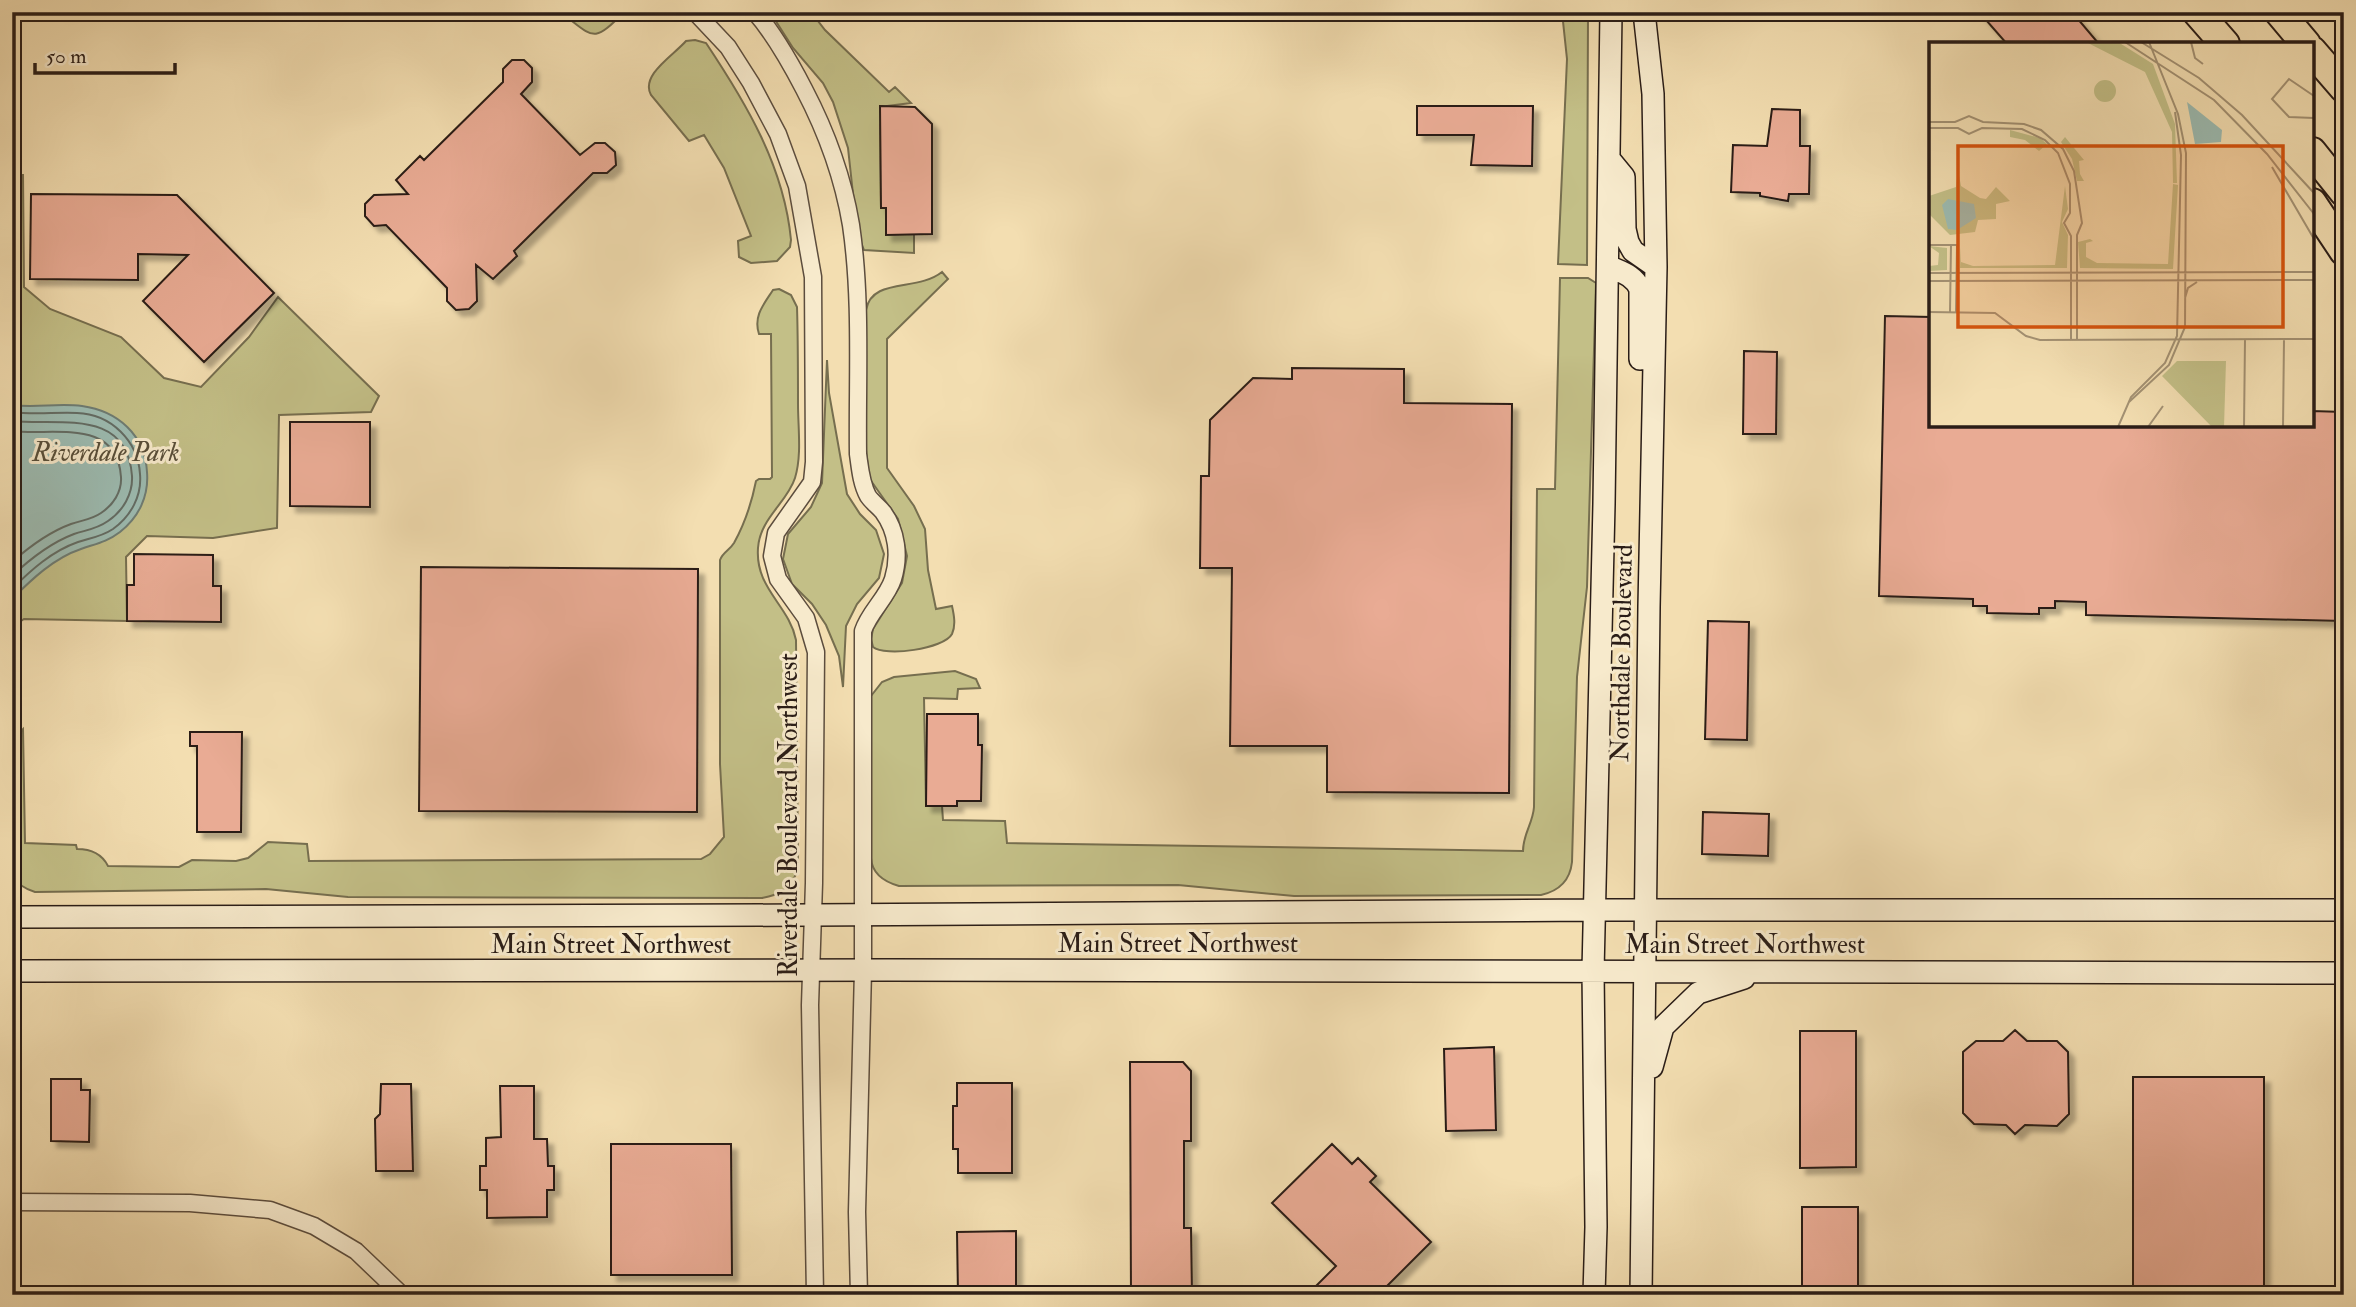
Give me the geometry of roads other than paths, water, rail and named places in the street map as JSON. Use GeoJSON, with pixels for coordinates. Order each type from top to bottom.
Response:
{"type":"FeatureCollection","features":[{"type":"Feature","properties":{"kind":"highway"},"geometry":{"type":"LineString","coordinates":[[2176,12],[2198,42]]}},
{"type":"Feature","properties":{"kind":"highway"},"geometry":{"type":"LineString","coordinates":[[2197,12],[2223,42]]}},
{"type":"Feature","properties":{"kind":"highway"},"geometry":{"type":"LineString","coordinates":[[2279,12],[2304,42]]}},
{"type":"Feature","properties":{"kind":"highway"},"geometry":{"type":"LineString","coordinates":[[2314,53],[2344,88]]}},
{"type":"Feature","properties":{"kind":"highway"},"geometry":{"type":"LineString","coordinates":[[2314,154],[2344,192]]}},
{"type":"Feature","properties":{"kind":"highway"},"geometry":{"type":"LineString","coordinates":[[2314,206],[2344,251]]}},
{"type":"Feature","properties":{"kind":"main road","name":"Northdale Boulevard"},"geometry":{"type":"LineString","coordinates":[[1594,1295],[1596,1220],[1593,971],[1611,12]]}},
{"type":"Feature","properties":{"kind":"main road","name":"Northdale Boulevard"},"geometry":{"type":"LineString","coordinates":[[1641,1295],[1656,267],[1653,94],[1644,12]]}},
{"type":"Feature","properties":{"kind":"main road"},"geometry":{"type":"LineString","coordinates":[[1610,160],[1624,177],[1625,229],[1628,242],[1633,251],[1656,267]]}},
{"type":"Feature","properties":{"kind":"main road"},"geometry":{"type":"LineString","coordinates":[[1608,266],[1629,275],[1640,289],[1640,374],[1642,385],[1653,399]]}},
{"type":"Feature","properties":{"kind":"main road","name":"Main Street Northwest"},"geometry":{"type":"LineString","coordinates":[[12,917],[1595,910],[2344,910]]}},
{"type":"Feature","properties":{"kind":"main road","name":"Main Street Northwest"},"geometry":{"type":"LineString","coordinates":[[12,971],[2344,973]]}},
{"type":"Feature","properties":{"kind":"main road"},"geometry":{"type":"LineString","coordinates":[[1644,1097],[1662,1027],[1698,993],[1760,972]]}},
{"type":"Feature","properties":{"kind":"street","name":"Riverdale Boulevard Northwest"},"geometry":{"type":"LineString","coordinates":[[695,12],[728,47],[778,134],[797,186],[814,277],[812,482],[776,533],[772,556],[778,579],[806,618],[816,652],[814,915],[810,1005],[814,1295]]}},
{"type":"Feature","properties":{"kind":"street"},"geometry":{"type":"LineString","coordinates":[[755,12],[791,64],[819,117],[841,179],[856,276],[858,454],[861,479],[869,497],[883,512],[894,534],[897,558],[892,582],[867,619],[863,631],[859,1295]]}},
{"type":"Feature","properties":{"kind":"street"},"geometry":{"type":"LineString","coordinates":[[12,1202],[190,1203],[270,1210],[314,1226],[356,1251],[402,1295]]}},
{"type":"Feature","properties":{"kind":"water"},"geometry":{"type":"Polygon","coordinates":[[[12,405],[82,406],[118,419],[135,436],[141,447],[147,481],[141,505],[133,520],[120,532],[62,558],[12,599],[12,405]]]}},
{"type":"Feature","properties":{"kind":"park label","name":"Riverdale Park"},"geometry":{"type":"Point","coordinates":[106,452]}}]}
